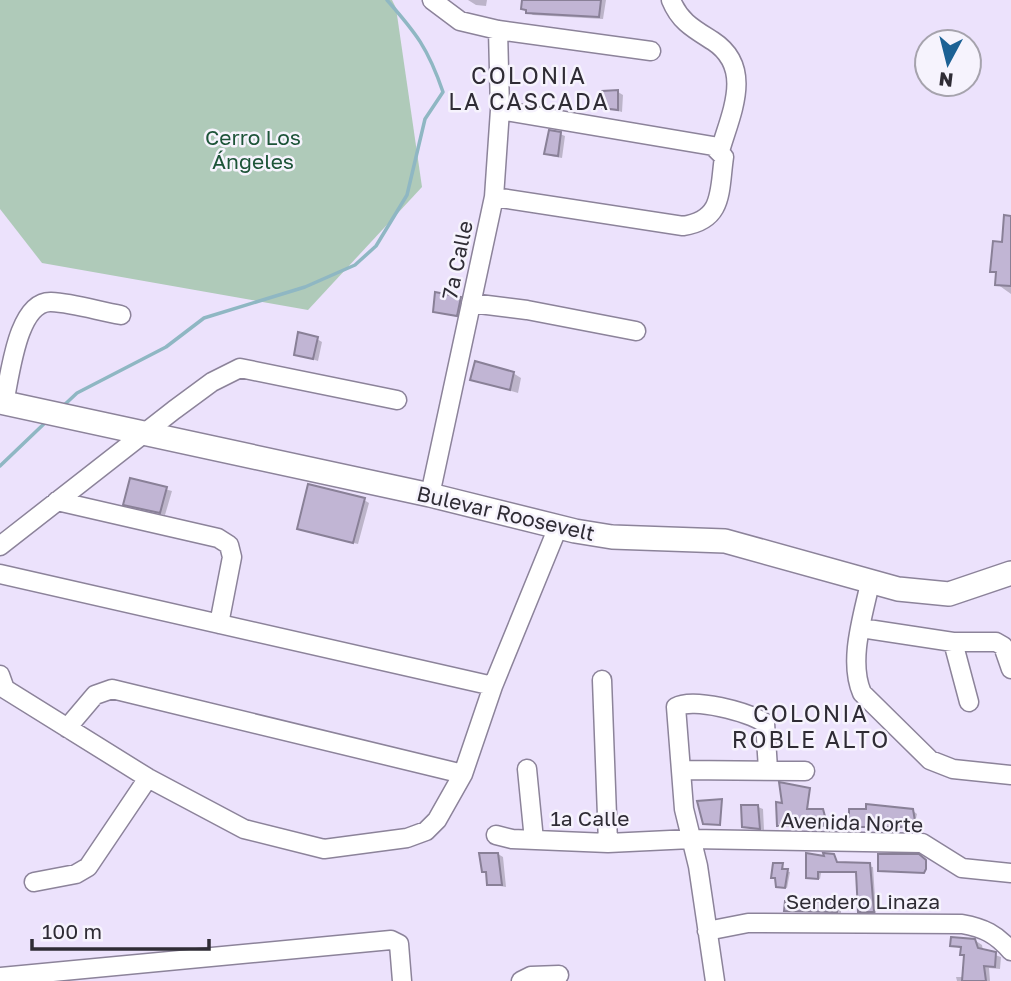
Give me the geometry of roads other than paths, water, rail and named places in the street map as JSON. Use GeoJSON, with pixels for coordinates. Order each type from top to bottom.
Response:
{"type":"FeatureCollection","features":[{"type":"Feature","properties":{"kind":"main road","name":"Bulevar Roosevelt"},"geometry":{"type":"LineString","coordinates":[[2,402],[430,495],[558,527],[612,537],[725,541],[870,583],[924,594],[949,594],[1011,573]]}},
{"type":"Feature","properties":{"kind":"street"},"geometry":{"type":"LineString","coordinates":[[432,0],[460,20],[498,30],[651,51]]}},
{"type":"Feature","properties":{"kind":"street"},"geometry":{"type":"LineString","coordinates":[[671,0],[681,19],[696,34],[714,42],[736,65],[737,83],[720,151]]}},
{"type":"Feature","properties":{"kind":"street","name":"7a Calle"},"geometry":{"type":"LineString","coordinates":[[430,495],[494,197],[500,110],[498,30]]}},
{"type":"Feature","properties":{"kind":"street"},"geometry":{"type":"LineString","coordinates":[[494,197],[682,226],[697,224],[708,218],[716,206],[724,157],[713,146],[500,110]]}},
{"type":"Feature","properties":{"kind":"street"},"geometry":{"type":"LineString","coordinates":[[2,402],[21,331],[27,314],[35,307],[49,302],[121,315]]}},
{"type":"Feature","properties":{"kind":"street"},"geometry":{"type":"LineString","coordinates":[[471,303],[527,310],[636,331]]}},
{"type":"Feature","properties":{"kind":"street"},"geometry":{"type":"LineString","coordinates":[[0,546],[212,382],[240,368],[397,400]]}},
{"type":"Feature","properties":{"kind":"street"},"geometry":{"type":"LineString","coordinates":[[57,502],[218,538],[229,545],[232,557],[219,624]]}},
{"type":"Feature","properties":{"kind":"street"},"geometry":{"type":"LineString","coordinates":[[0,674],[5,689],[148,778],[244,829],[324,849],[366,846],[426,831],[437,820],[463,774],[493,687],[558,527]]}},
{"type":"Feature","properties":{"kind":"street"},"geometry":{"type":"LineString","coordinates":[[0,574],[493,687]]}},
{"type":"Feature","properties":{"kind":"street"},"geometry":{"type":"LineString","coordinates":[[870,583],[861,628],[857,681],[862,693],[930,760],[953,769],[1011,775]]}},
{"type":"Feature","properties":{"kind":"street"},"geometry":{"type":"LineString","coordinates":[[861,628],[953,642],[996,642],[1003,646],[1011,669]]}},
{"type":"Feature","properties":{"kind":"street"},"geometry":{"type":"LineString","coordinates":[[953,642],[969,702]]}},
{"type":"Feature","properties":{"kind":"street"},"geometry":{"type":"LineString","coordinates":[[602,680],[608,843]]}},
{"type":"Feature","properties":{"kind":"street"},"geometry":{"type":"LineString","coordinates":[[68,728],[95,695],[112,689],[463,774]]}},
{"type":"Feature","properties":{"kind":"street"},"geometry":{"type":"LineString","coordinates":[[715,981],[687,840],[674,712],[676,707],[686,702],[698,702],[765,723],[768,769]]}},
{"type":"Feature","properties":{"kind":"street"},"geometry":{"type":"LineString","coordinates":[[527,769],[534,840]]}},
{"type":"Feature","properties":{"kind":"street"},"geometry":{"type":"LineString","coordinates":[[681,770],[805,771]]}},
{"type":"Feature","properties":{"kind":"street"},"geometry":{"type":"LineString","coordinates":[[34,883],[76,874],[88,866],[148,778]]}},
{"type":"Feature","properties":{"kind":"street","name":"1a Calle"},"geometry":{"type":"LineString","coordinates":[[496,835],[534,840],[608,843],[687,840]]}},
{"type":"Feature","properties":{"kind":"street","name":"Avenida Norte"},"geometry":{"type":"LineString","coordinates":[[687,840],[922,843],[962,868],[1011,873]]}},
{"type":"Feature","properties":{"kind":"street","name":"Sendero Linaza"},"geometry":{"type":"LineString","coordinates":[[707,931],[748,923],[962,924],[981,927],[996,936],[1011,951]]}},
{"type":"Feature","properties":{"kind":"street"},"geometry":{"type":"LineString","coordinates":[[0,977],[396,941],[401,950],[402,981]]}},
{"type":"Feature","properties":{"kind":"street"},"geometry":{"type":"LineString","coordinates":[[521,981],[531,976],[559,975]]}},
{"type":"Feature","properties":{"kind":"waterway"},"geometry":{"type":"LineString","coordinates":[[61,408],[77,393],[166,347],[204,318],[305,287],[355,265],[376,246],[407,195],[425,119],[443,92],[420,42],[387,0]]}},
{"type":"Feature","properties":{"kind":"waterway"},"geometry":{"type":"LineString","coordinates":[[0,466],[48,420]]}},
{"type":"Feature","properties":{"kind":"district","name":"COLONIA LA CASCADA"},"geometry":{"type":"Point","coordinates":[529,88]}},
{"type":"Feature","properties":{"kind":"district","name":"COLONIA ROBLE ALTO"},"geometry":{"type":"Point","coordinates":[811,726]}},
{"type":"Feature","properties":{"kind":"park label","name":"Cerro Los Ángeles"},"geometry":{"type":"Point","coordinates":[253,149]}}]}
